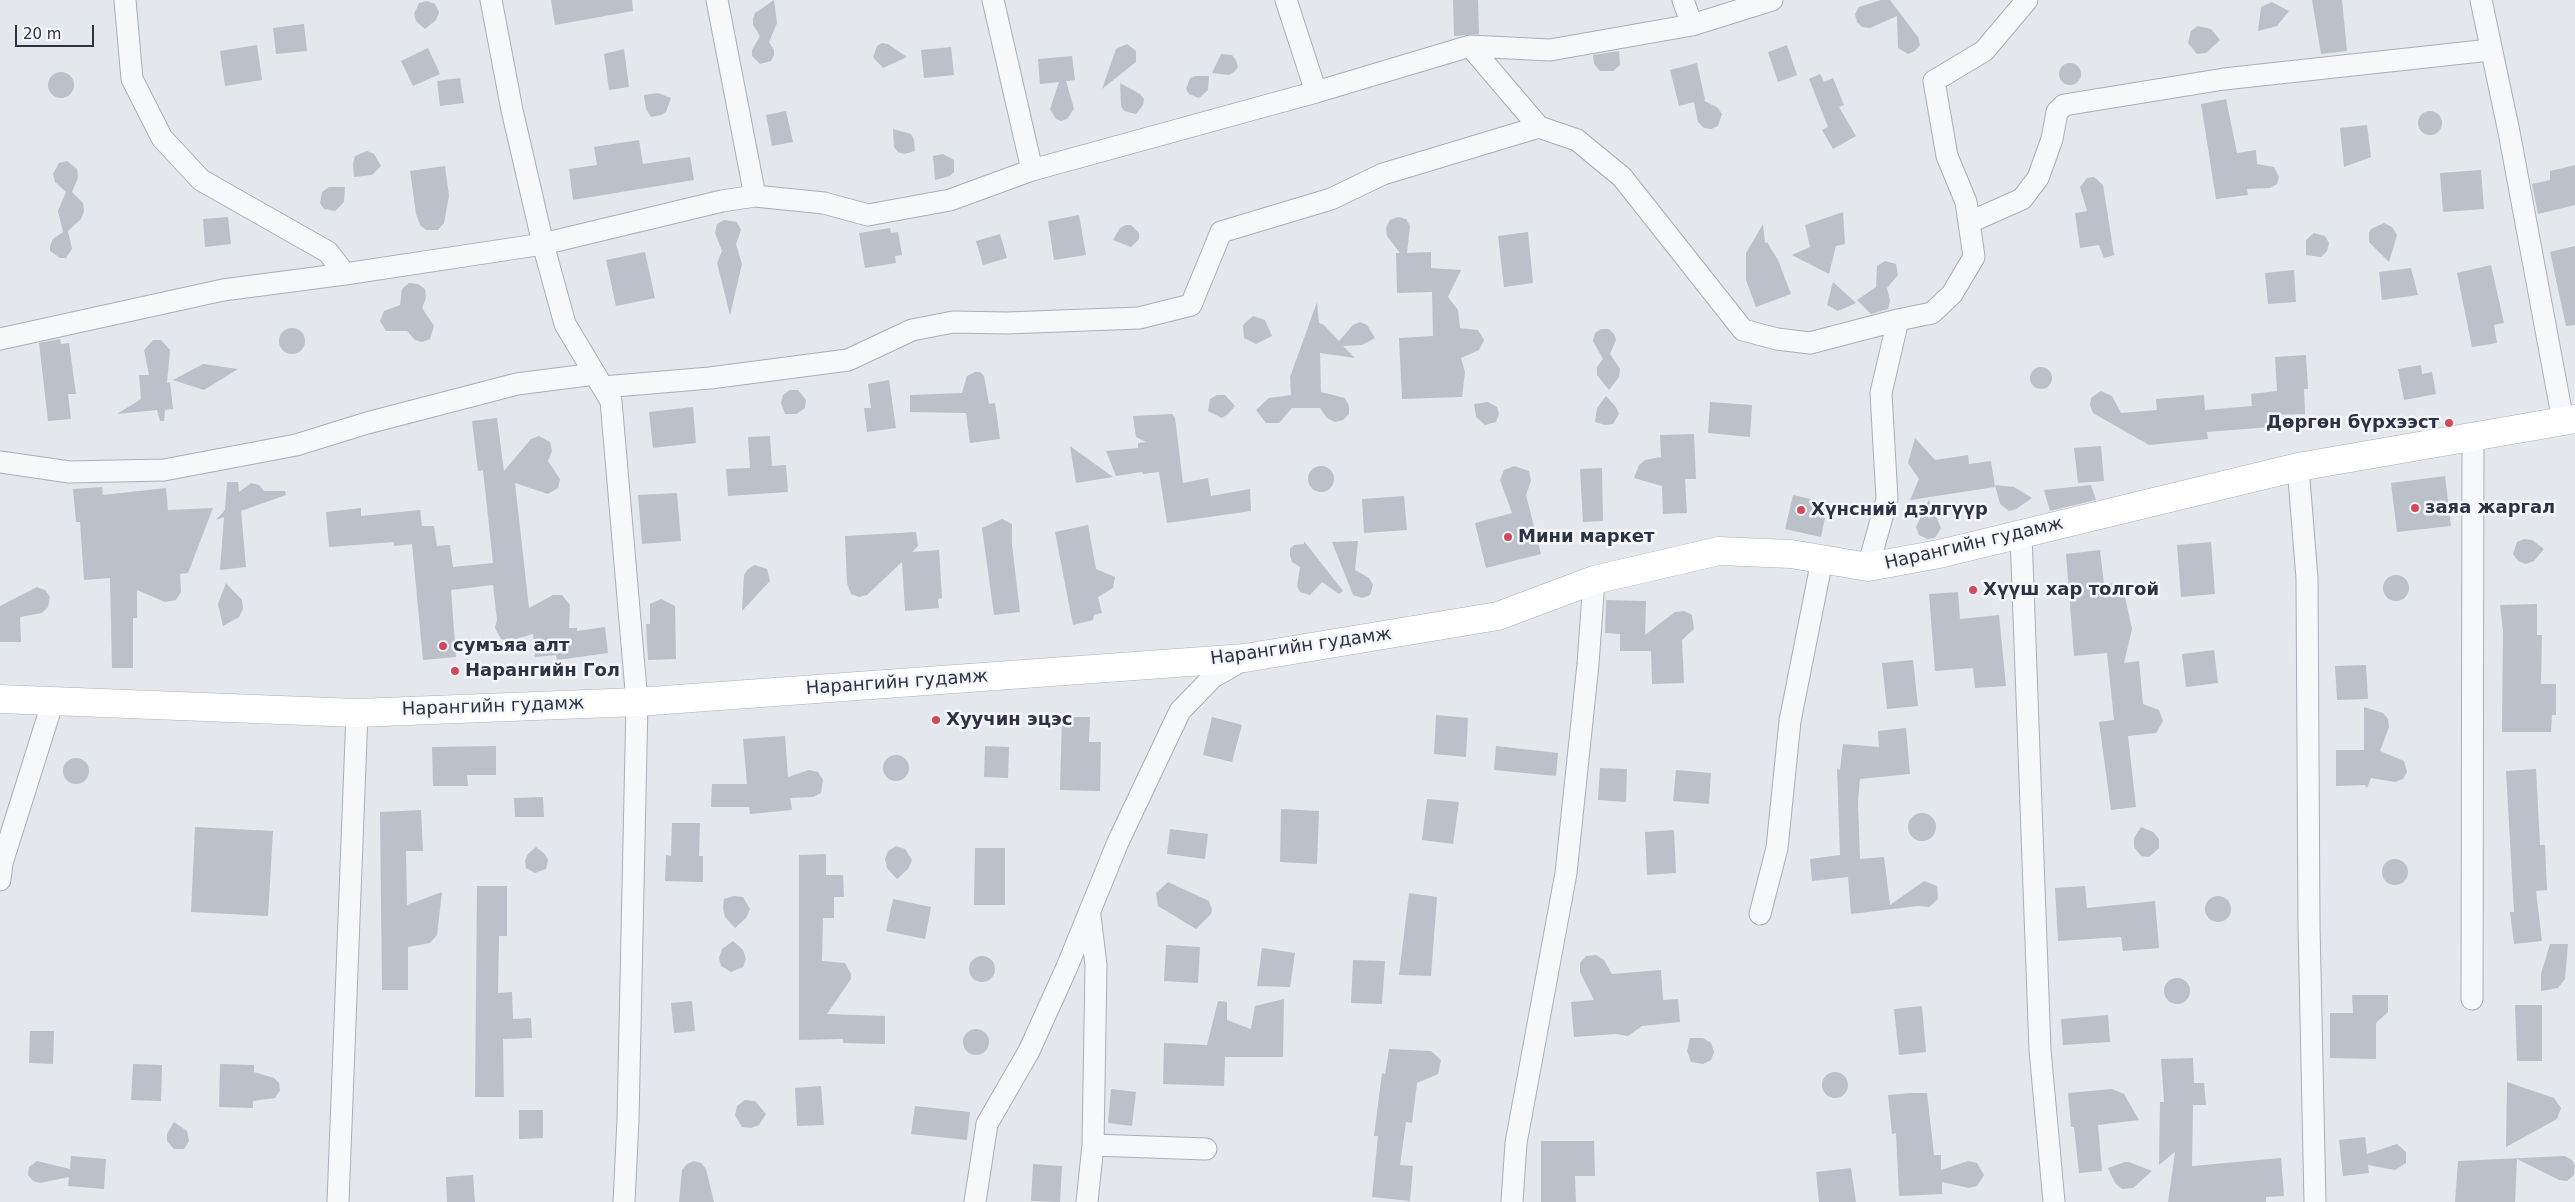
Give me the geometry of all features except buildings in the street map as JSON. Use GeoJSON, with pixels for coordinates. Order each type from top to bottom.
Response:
{"type":"FeatureCollection","features":[{"type":"Feature","properties":{"kind":"main road","name":"Нарангийн гудамж"},"geometry":{"type":"LineString","coordinates":[[0,699],[357,713],[637,702],[1245,658],[1498,616],[1594,580],[1718,551],[1791,554],[1868,567],[1939,554],[2298,467],[2473,435],[2569,420]]}},
{"type":"Feature","properties":{"kind":"street"},"geometry":{"type":"LineString","coordinates":[[125,0],[132,79],[162,138],[201,180],[328,252],[345,274]]}},
{"type":"Feature","properties":{"kind":"street"},"geometry":{"type":"LineString","coordinates":[[491,0],[512,110],[543,244],[565,324],[611,401],[637,702],[628,1120],[624,1202]]}},
{"type":"Feature","properties":{"kind":"street"},"geometry":{"type":"LineString","coordinates":[[718,0],[755,196]]}},
{"type":"Feature","properties":{"kind":"street"},"geometry":{"type":"LineString","coordinates":[[993,0],[1032,170]]}},
{"type":"Feature","properties":{"kind":"street"},"geometry":{"type":"LineString","coordinates":[[1286,0],[1316,92]]}},
{"type":"Feature","properties":{"kind":"street"},"geometry":{"type":"LineString","coordinates":[[1683,0],[1692,25]]}},
{"type":"Feature","properties":{"kind":"street"},"geometry":{"type":"LineString","coordinates":[[0,339],[224,290],[543,244],[722,201],[755,196],[824,203],[868,215],[950,200],[1032,170],[1316,92],[1470,46],[1550,50],[1692,25],[1772,0]]}},
{"type":"Feature","properties":{"kind":"street"},"geometry":{"type":"LineString","coordinates":[[1470,46],[1539,127],[1576,140],[1622,177],[1743,330],[1776,338],[1810,343],[1898,320],[1932,314],[1952,294],[1974,258],[1966,202],[1946,156],[1934,81],[1984,51],[2027,0]]}},
{"type":"Feature","properties":{"kind":"street"},"geometry":{"type":"LineString","coordinates":[[2481,0],[2569,420]]}},
{"type":"Feature","properties":{"kind":"street"},"geometry":{"type":"LineString","coordinates":[[1970,222],[2022,199],[2038,178],[2052,139],[2057,112],[2064,105],[2224,80],[2490,50]]}},
{"type":"Feature","properties":{"kind":"street"},"geometry":{"type":"LineString","coordinates":[[0,462],[69,472],[164,470],[296,445],[367,423],[517,384],[710,378],[848,360],[912,330],[953,322],[1007,323],[1139,318],[1191,305],[1222,232],[1332,199],[1383,174],[1539,127]]}},
{"type":"Feature","properties":{"kind":"street"},"geometry":{"type":"LineString","coordinates":[[1868,567],[1887,499],[1881,394],[1898,320]]}},
{"type":"Feature","properties":{"kind":"street"},"geometry":{"type":"LineString","coordinates":[[2472,999],[2473,435]]}},
{"type":"Feature","properties":{"kind":"street"},"geometry":{"type":"LineString","coordinates":[[2298,467],[2307,578],[2310,935],[2315,1202]]}},
{"type":"Feature","properties":{"kind":"street"},"geometry":{"type":"LineString","coordinates":[[2021,534],[2040,1050],[2054,1202]]}},
{"type":"Feature","properties":{"kind":"street"},"geometry":{"type":"LineString","coordinates":[[1760,914],[1777,848],[1790,721],[1822,560]]}},
{"type":"Feature","properties":{"kind":"street"},"geometry":{"type":"LineString","coordinates":[[1512,1202],[1516,1143],[1566,873],[1588,664],[1594,580]]}},
{"type":"Feature","properties":{"kind":"street"},"geometry":{"type":"LineString","coordinates":[[975,1202],[987,1124],[1029,1051],[1118,842],[1180,712],[1213,677],[1245,658]]}},
{"type":"Feature","properties":{"kind":"street"},"geometry":{"type":"LineString","coordinates":[[0,880],[2,863],[53,701]]}},
{"type":"Feature","properties":{"kind":"street"},"geometry":{"type":"LineString","coordinates":[[338,1202],[357,713]]}},
{"type":"Feature","properties":{"kind":"street"},"geometry":{"type":"LineString","coordinates":[[1087,1202],[1093,1145],[1096,965],[1089,913]]}},
{"type":"Feature","properties":{"kind":"street"},"geometry":{"type":"LineString","coordinates":[[1093,1145],[1206,1149]]}},
{"type":"Feature","properties":{"kind":"place","name":"Дөргөн бүрхээст"},"geometry":{"type":"Point","coordinates":[2449,423]}},
{"type":"Feature","properties":{"kind":"place","name":"заяа жаргал"},"geometry":{"type":"Point","coordinates":[2415,508]}},
{"type":"Feature","properties":{"kind":"place","name":"Хүнсний дэлгүүр"},"geometry":{"type":"Point","coordinates":[1801,510]}},
{"type":"Feature","properties":{"kind":"place","name":"Мини маркет"},"geometry":{"type":"Point","coordinates":[1508,537]}},
{"type":"Feature","properties":{"kind":"place","name":"Хүүш хар толгой"},"geometry":{"type":"Point","coordinates":[1973,590]}},
{"type":"Feature","properties":{"kind":"place","name":"сумъяа алт"},"geometry":{"type":"Point","coordinates":[443,646]}},
{"type":"Feature","properties":{"kind":"place","name":"Нарангийн Гол"},"geometry":{"type":"Point","coordinates":[455,671]}},
{"type":"Feature","properties":{"kind":"place","name":"Хуучин эцэс"},"geometry":{"type":"Point","coordinates":[936,720]}}]}
